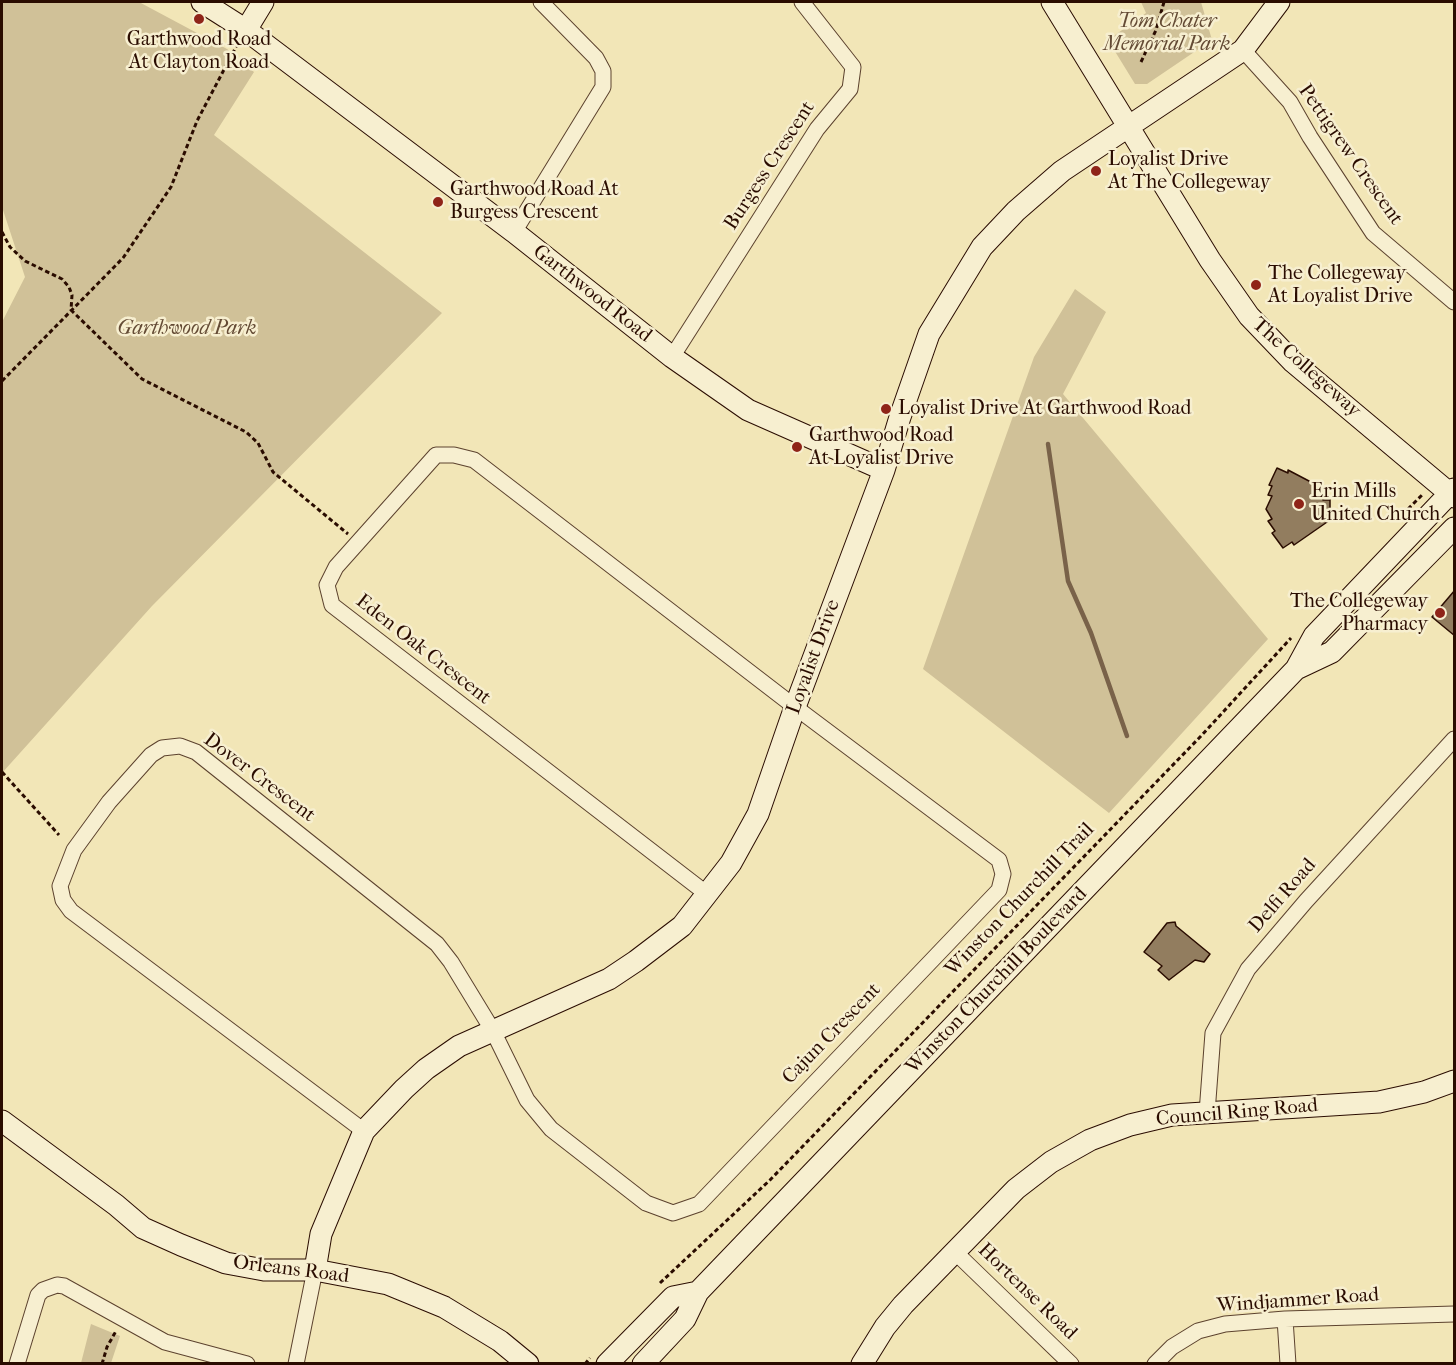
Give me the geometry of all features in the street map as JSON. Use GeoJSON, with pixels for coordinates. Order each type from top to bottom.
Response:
{"type":"FeatureCollection","features":[{"type":"Feature","properties":{"kind":"street","name":"Garthwood Road"},"geometry":{"type":"LineString","coordinates":[[202,2],[246,30],[514,232],[672,357],[748,410],[884,470]]}},
{"type":"Feature","properties":{"kind":"street"},"geometry":{"type":"LineString","coordinates":[[246,30],[263,2]]}},
{"type":"Feature","properties":{"kind":"street"},"geometry":{"type":"LineString","coordinates":[[514,232],[603,87],[603,72],[596,58],[541,2]]}},
{"type":"Feature","properties":{"kind":"street","name":"Burgess Crescent"},"geometry":{"type":"LineString","coordinates":[[672,357],[817,129],[850,89],[853,67],[802,2]]}},
{"type":"Feature","properties":{"kind":"street","name":"The Collegeway"},"geometry":{"type":"LineString","coordinates":[[1052,2],[1219,275],[1249,316],[1293,362],[1453,493]]}},
{"type":"Feature","properties":{"kind":"street","name":"Loyalist Drive"},"geometry":{"type":"LineString","coordinates":[[315,1270],[321,1234],[364,1131],[404,1089],[426,1069],[459,1046],[609,979],[682,926],[731,863],[758,814],[795,707],[884,470],[929,334],[982,247],[1016,211],[1062,171],[1243,50],[1279,2]]}},
{"type":"Feature","properties":{"kind":"street","name":"Pettigrew Crescent"},"geometry":{"type":"LineString","coordinates":[[1243,50],[1290,102],[1310,137],[1373,233],[1455,302]]}},
{"type":"Feature","properties":{"kind":"street","name":"Eden Oak Crescent"},"geometry":{"type":"LineString","coordinates":[[707,894],[332,605],[327,585],[336,567],[436,455],[454,455],[474,460],[795,707]]}},
{"type":"Feature","properties":{"kind":"street","name":"Winston Churchill Boulevard"},"geometry":{"type":"LineString","coordinates":[[643,1364],[686,1319],[698,1292],[1296,669],[1314,636],[1453,493]]}},
{"type":"Feature","properties":{"kind":"street","name":"Winston Churchill Boulevard"},"geometry":{"type":"LineString","coordinates":[[1296,669],[1332,652],[1455,528]]}},
{"type":"Feature","properties":{"kind":"street","name":"Cajun Crescent"},"geometry":{"type":"LineString","coordinates":[[493,1031],[526,1100],[551,1129],[646,1203],[673,1213],[699,1204],[999,890],[1002,874],[999,860],[795,707]]}},
{"type":"Feature","properties":{"kind":"street","name":"Delfi Road"},"geometry":{"type":"LineString","coordinates":[[1207,1113],[1213,1033],[1248,969],[1306,901],[1455,739]]}},
{"type":"Feature","properties":{"kind":"street","name":"Dover Crescent"},"geometry":{"type":"LineString","coordinates":[[364,1131],[71,911],[63,900],[60,886],[74,850],[109,802],[151,755],[162,748],[180,746],[196,752],[437,944],[493,1031]]}},
{"type":"Feature","properties":{"kind":"street","name":"Council Ring Road"},"geometry":{"type":"LineString","coordinates":[[862,1364],[885,1326],[903,1305],[1016,1189],[1070,1150],[1130,1125],[1172,1115],[1379,1102],[1413,1095],[1455,1081]]}},
{"type":"Feature","properties":{"kind":"street","name":"Orleans Road"},"geometry":{"type":"LineString","coordinates":[[2,1121],[143,1227],[226,1263],[264,1270],[315,1270],[388,1284],[444,1307],[500,1341],[528,1364]]}},
{"type":"Feature","properties":{"kind":"street","name":"Hortense Road"},"geometry":{"type":"LineString","coordinates":[[955,1252],[1071,1364]]}},
{"type":"Feature","properties":{"kind":"street"},"geometry":{"type":"LineString","coordinates":[[296,1364],[315,1270]]}},
{"type":"Feature","properties":{"kind":"street"},"geometry":{"type":"LineString","coordinates":[[17,1364],[38,1295],[50,1287],[64,1286],[165,1342],[247,1364]]}},
{"type":"Feature","properties":{"kind":"street","name":"Winston Churchill Boulevard"},"geometry":{"type":"LineString","coordinates":[[607,1364],[673,1297],[698,1292]]}},
{"type":"Feature","properties":{"kind":"street","name":"Windjammer Road"},"geometry":{"type":"LineString","coordinates":[[1155,1364],[1172,1347],[1198,1331],[1225,1324],[1285,1319],[1455,1314]]}},
{"type":"Feature","properties":{"kind":"street"},"geometry":{"type":"LineString","coordinates":[[1285,1319],[1288,1364]]}},
{"type":"Feature","properties":{"kind":"path"},"geometry":{"type":"LineString","coordinates":[[1141,62],[1156,30],[1164,2]]}},
{"type":"Feature","properties":{"kind":"path"},"geometry":{"type":"LineString","coordinates":[[2,381],[123,258],[171,187],[198,121],[246,30]]}},
{"type":"Feature","properties":{"kind":"path"},"geometry":{"type":"LineString","coordinates":[[2,232],[10,247],[25,261],[62,279],[69,287],[72,296],[71,310],[142,379],[246,432],[258,443],[273,472],[358,542]]}},
{"type":"Feature","properties":{"kind":"path"},"geometry":{"type":"LineString","coordinates":[[1407,511],[1412,504]]}},
{"type":"Feature","properties":{"kind":"path","name":"Winston Churchill Trail"},"geometry":{"type":"LineString","coordinates":[[654,1289],[770,1180],[1201,736],[1291,638]]}},
{"type":"Feature","properties":{"kind":"path"},"geometry":{"type":"LineString","coordinates":[[2,772],[59,835]]}},
{"type":"Feature","properties":{"kind":"path"},"geometry":{"type":"LineString","coordinates":[[102,1364],[107,1347],[123,1319]]}},
{"type":"Feature","properties":{"kind":"green space","name":"Garthwood Park"},"geometry":{"type":"Polygon","coordinates":[[[2,2],[139,2],[227,49],[254,72],[214,135],[442,313],[152,606],[2,773],[2,322],[25,277],[2,207],[2,2]]]}},
{"type":"Feature","properties":{"kind":"green space","name":"Tom Chater Memorial Park"},"geometry":{"type":"Polygon","coordinates":[[[1141,2],[1201,2],[1212,40],[1147,84],[1135,84],[1108,40],[1146,13],[1141,2]]]}},
{"type":"Feature","properties":{"kind":"green space"},"geometry":{"type":"Polygon","coordinates":[[[1075,289],[1106,312],[1063,394],[1268,639],[1109,813],[923,669],[1034,357],[1075,289]]]}},
{"type":"Feature","properties":{"kind":"green space"},"geometry":{"type":"Polygon","coordinates":[[[91,1324],[120,1336],[111,1363],[81,1363],[91,1324]]]}},
{"type":"Feature","properties":{"kind":"building","name":"Erin Mills United Church"},"geometry":{"type":"Polygon","coordinates":[[[1277,468],[1288,473],[1288,470],[1328,491],[1323,500],[1330,500],[1328,517],[1330,520],[1294,545],[1292,542],[1283,548],[1272,533],[1275,531],[1268,521],[1272,519],[1266,509],[1272,496],[1268,495],[1272,486],[1269,485],[1277,468]]]}},
{"type":"Feature","properties":{"kind":"building"},"geometry":{"type":"Polygon","coordinates":[[[1455,590],[1455,636],[1432,617],[1455,590]]]}},
{"type":"Feature","properties":{"kind":"building"},"geometry":{"type":"Polygon","coordinates":[[[1175,922],[1176,926],[1210,954],[1204,962],[1195,960],[1169,980],[1158,970],[1162,966],[1144,952],[1167,923],[1175,922]]]}},
{"type":"Feature","properties":{"kind":"waterway"},"geometry":{"type":"LineString","coordinates":[[1048,444],[1068,581],[1091,633],[1127,736]]}},
{"type":"Feature","properties":{"kind":"place","name":"Garthwood Road At Clayton Road"},"geometry":{"type":"Point","coordinates":[199,19]}},
{"type":"Feature","properties":{"kind":"place","name":"Loyalist Drive At The Collegeway"},"geometry":{"type":"Point","coordinates":[1096,171]}},
{"type":"Feature","properties":{"kind":"place","name":"Garthwood Road At Burgess Crescent"},"geometry":{"type":"Point","coordinates":[438,202]}},
{"type":"Feature","properties":{"kind":"place","name":"The Collegeway At Loyalist Drive"},"geometry":{"type":"Point","coordinates":[1256,285]}},
{"type":"Feature","properties":{"kind":"place","name":"Loyalist Drive At Garthwood Road"},"geometry":{"type":"Point","coordinates":[886,409]}},
{"type":"Feature","properties":{"kind":"place","name":"Garthwood Road At Loyalist Drive"},"geometry":{"type":"Point","coordinates":[797,447]}},
{"type":"Feature","properties":{"kind":"place","name":"Erin Mills United Church"},"geometry":{"type":"Point","coordinates":[1299,504]}},
{"type":"Feature","properties":{"kind":"place","name":"The Collegeway Pharmacy"},"geometry":{"type":"Point","coordinates":[1440,613]}}]}
